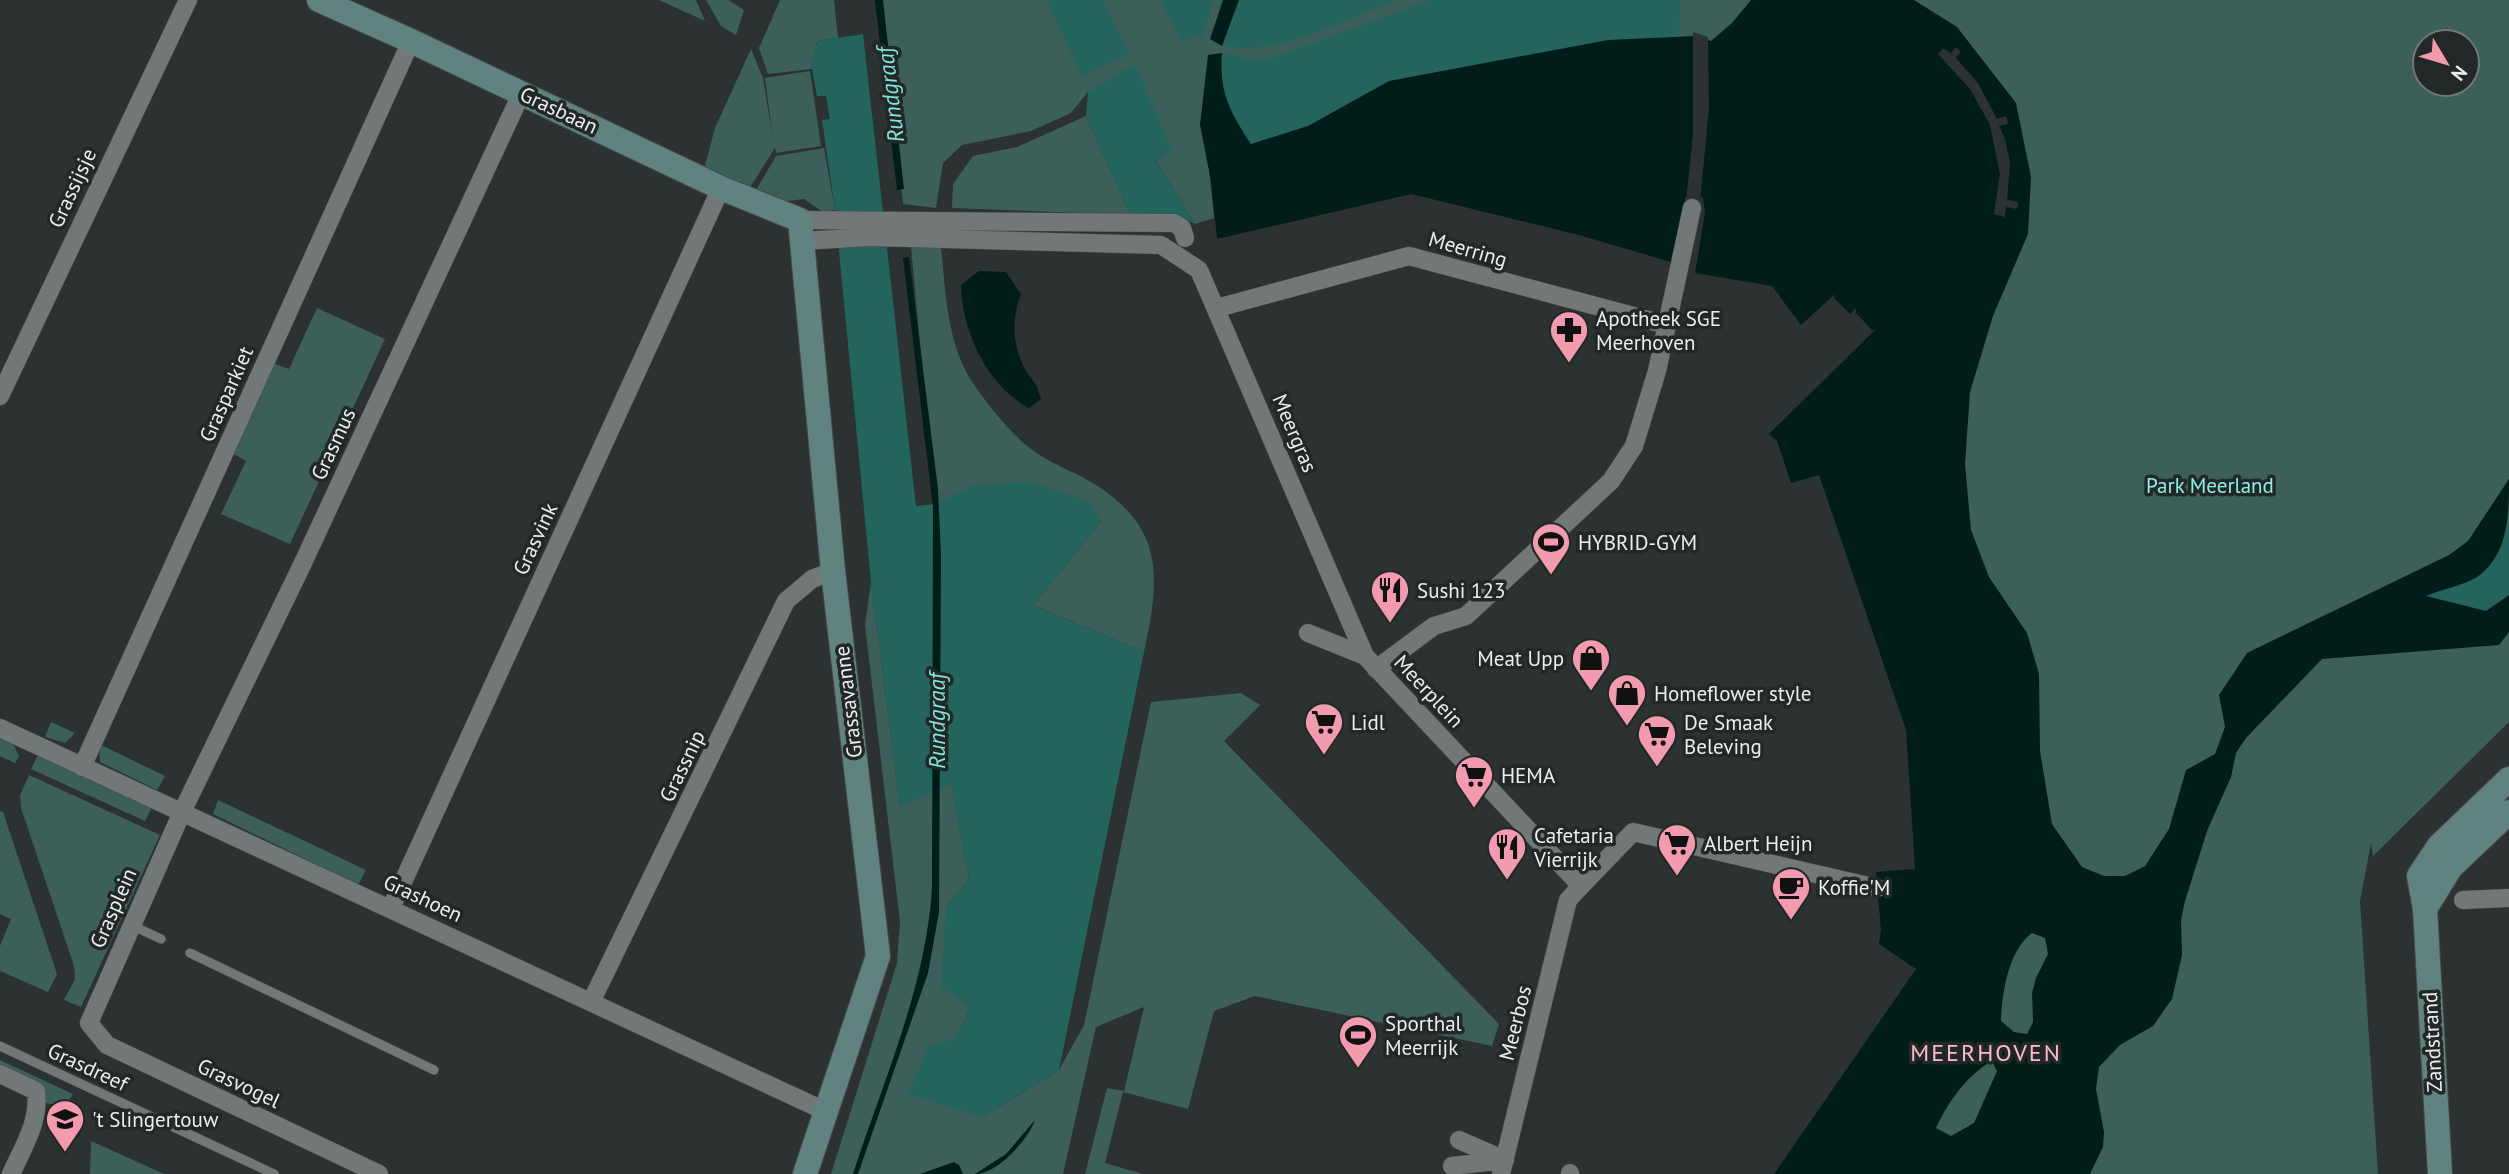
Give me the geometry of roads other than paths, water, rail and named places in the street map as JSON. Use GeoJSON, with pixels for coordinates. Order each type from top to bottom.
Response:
{"type":"FeatureCollection","features":[{"type":"Feature","properties":{"kind":"street","name":"Grassijsje"},"geometry":{"type":"LineString","coordinates":[[0,397],[188,0]]}},
{"type":"Feature","properties":{"kind":"street","name":"Grasbaan"},"geometry":{"type":"LineString","coordinates":[[319,0],[522,92],[721,188],[801,230]]}},
{"type":"Feature","properties":{"kind":"street","name":"Grasparkiet"},"geometry":{"type":"LineString","coordinates":[[82,766],[411,41]]}},
{"type":"Feature","properties":{"kind":"street","name":"Grasmus"},"geometry":{"type":"LineString","coordinates":[[182,812],[302,565],[522,92]]}},
{"type":"Feature","properties":{"kind":"street","name":"Grasvink"},"geometry":{"type":"LineString","coordinates":[[391,908],[721,188]]}},
{"type":"Feature","properties":{"kind":"street"},"geometry":{"type":"LineString","coordinates":[[1308,633],[1371,662],[1434,626],[1466,616],[1611,481],[1634,446],[1667,325],[1692,208]]}},
{"type":"Feature","properties":{"kind":"street"},"geometry":{"type":"LineString","coordinates":[[801,230],[1174,223],[1182,228],[1185,239]]}},
{"type":"Feature","properties":{"kind":"street","name":"Meergras"},"geometry":{"type":"LineString","coordinates":[[801,230],[872,237],[1161,245],[1199,270],[1371,662]]}},
{"type":"Feature","properties":{"kind":"street","name":"Grassavanne"},"geometry":{"type":"LineString","coordinates":[[801,230],[833,571],[878,956],[805,1174]]}},
{"type":"Feature","properties":{"kind":"street","name":"Meerring"},"geometry":{"type":"LineString","coordinates":[[1217,308],[1409,256],[1667,325]]}},
{"type":"Feature","properties":{"kind":"street","name":"Grassnip"},"geometry":{"type":"LineString","coordinates":[[592,1000],[786,601],[812,579],[833,571]]}},
{"type":"Feature","properties":{"kind":"street","name":"Meerplein"},"geometry":{"type":"LineString","coordinates":[[1371,662],[1581,886]]}},
{"type":"Feature","properties":{"kind":"street","name":"Grashoen"},"geometry":{"type":"LineString","coordinates":[[0,728],[592,1000],[825,1111]]}},
{"type":"Feature","properties":{"kind":"street","name":"Zandstrand"},"geometry":{"type":"LineString","coordinates":[[2440,1174],[2425,909],[2419,876],[2439,846],[2503,812],[2509,779]]}},
{"type":"Feature","properties":{"kind":"street","name":"Grasplein"},"geometry":{"type":"LineString","coordinates":[[89,1023],[182,812]]}},
{"type":"Feature","properties":{"kind":"street"},"geometry":{"type":"LineString","coordinates":[[1581,886],[1633,832],[1877,888]]}},
{"type":"Feature","properties":{"kind":"street","name":"Meerbos"},"geometry":{"type":"LineString","coordinates":[[1503,1167],[1568,900],[1581,886]]}},
{"type":"Feature","properties":{"kind":"street"},"geometry":{"type":"LineString","coordinates":[[2463,900],[2509,898]]}},
{"type":"Feature","properties":{"kind":"street","name":"Grasvogel"},"geometry":{"type":"LineString","coordinates":[[89,1023],[107,1045],[379,1174]]}},
{"type":"Feature","properties":{"kind":"street"},"geometry":{"type":"LineString","coordinates":[[0,1074],[36,1091],[35,1121],[11,1174]]}},
{"type":"Feature","properties":{"kind":"street"},"geometry":{"type":"LineString","coordinates":[[1459,1140],[1503,1167]]}},
{"type":"Feature","properties":{"kind":"street"},"geometry":{"type":"LineString","coordinates":[[1452,1166],[1503,1167]]}},
{"type":"Feature","properties":{"kind":"lane"},"geometry":{"type":"LineString","coordinates":[[130,925],[161,939]]}},
{"type":"Feature","properties":{"kind":"lane"},"geometry":{"type":"LineString","coordinates":[[190,953],[434,1070]]}},
{"type":"Feature","properties":{"kind":"lane","name":"Grasdreef"},"geometry":{"type":"LineString","coordinates":[[0,1046],[274,1174]]}},
{"type":"Feature","properties":{"kind":"water","name":"Rundgraaf"},"geometry":{"type":"Polygon","coordinates":[[[875,0],[883,0],[904,189],[897,190],[875,0]]]}},
{"type":"Feature","properties":{"kind":"water"},"geometry":{"type":"Polygon","coordinates":[[[1223,0],[1239,0],[1222,46],[1210,39],[1223,0]]]}},
{"type":"Feature","properties":{"kind":"water"},"geometry":{"type":"Polygon","coordinates":[[[1751,0],[1914,0],[1957,27],[2016,103],[2031,177],[2028,234],[1993,316],[1970,392],[1965,464],[1971,530],[1989,577],[2027,633],[2039,674],[2040,751],[2052,824],[2082,867],[2104,876],[2125,876],[2145,866],[2169,829],[2186,770],[2215,754],[2225,727],[2219,695],[2247,653],[2449,555],[2468,541],[2509,479],[2505,533],[2496,557],[2477,577],[2426,596],[2486,611],[2509,595],[2509,632],[2499,645],[2322,659],[2246,738],[2236,753],[2231,777],[2207,831],[2185,901],[2181,920],[2182,955],[2172,999],[2153,1026],[2120,1045],[2099,1067],[2096,1089],[2104,1132],[2103,1147],[2090,1174],[1774,1174],[1916,969],[1879,944],[1881,930],[1876,872],[1915,869],[1906,730],[1819,475],[1791,483],[1777,441],[1769,434],[1876,329],[1872,330],[1856,313],[1856,308],[1850,314],[1834,298],[1835,294],[1801,325],[1772,286],[1695,273],[1705,213],[1703,197],[1685,198],[1671,262],[1579,235],[1411,194],[1217,239],[1211,181],[1200,125],[1208,55],[1222,53],[1224,91],[1237,122],[1251,144],[1308,126],[1389,81],[1608,40],[1695,36],[1711,41],[1732,23],[1751,0]],[[2032,933],[2017,950],[2012,961],[2005,986],[2001,1021],[2014,1032],[2027,1034],[2033,1022],[2032,993],[2048,954],[2045,938],[2032,933]],[[1992,1061],[1974,1074],[1959,1090],[1936,1128],[1951,1136],[1974,1123],[1997,1071],[1992,1061]]]}},
{"type":"Feature","properties":{"kind":"water","name":"Rundgraaf"},"geometry":{"type":"Polygon","coordinates":[[[909,257],[938,489],[941,555],[939,912],[928,973],[858,1174],[853,1174],[912,997],[928,925],[932,888],[933,507],[903,258],[909,257]]]}},
{"type":"Feature","properties":{"kind":"water"},"geometry":{"type":"Polygon","coordinates":[[[979,271],[1006,272],[1021,294],[1016,312],[1015,338],[1023,365],[1041,399],[1029,408],[1014,398],[989,372],[972,338],[962,303],[961,285],[979,271]]]}},
{"type":"Feature","properties":{"kind":"water"},"geometry":{"type":"Polygon","coordinates":[[[1035,1120],[1026,1136],[1003,1162],[975,1174],[1006,1154],[1035,1120]]]}},
{"type":"Feature","properties":{"kind":"water"},"geometry":{"type":"Polygon","coordinates":[[[954,1162],[959,1165],[963,1174],[920,1174],[954,1162]]]}},
{"type":"Feature","properties":{"kind":"place","name":"Apotheek SGE Meerhoven"},"geometry":{"type":"Point","coordinates":[1569,364]}},
{"type":"Feature","properties":{"kind":"place","name":"HYBRID-GYM"},"geometry":{"type":"Point","coordinates":[1551,576]}},
{"type":"Feature","properties":{"kind":"place","name":"Sushi 123"},"geometry":{"type":"Point","coordinates":[1390,624]}},
{"type":"Feature","properties":{"kind":"place","name":"Meat Upp"},"geometry":{"type":"Point","coordinates":[1591,692]}},
{"type":"Feature","properties":{"kind":"place","name":"Homeflower style"},"geometry":{"type":"Point","coordinates":[1627,727]}},
{"type":"Feature","properties":{"kind":"place","name":"Lidl"},"geometry":{"type":"Point","coordinates":[1324,756]}},
{"type":"Feature","properties":{"kind":"place","name":"De Smaak Beleving"},"geometry":{"type":"Point","coordinates":[1657,768]}},
{"type":"Feature","properties":{"kind":"place","name":"HEMA"},"geometry":{"type":"Point","coordinates":[1474,809]}},
{"type":"Feature","properties":{"kind":"place","name":"Albert Heijn"},"geometry":{"type":"Point","coordinates":[1677,877]}},
{"type":"Feature","properties":{"kind":"place","name":"Cafetaria Vierrijk"},"geometry":{"type":"Point","coordinates":[1507,881]}},
{"type":"Feature","properties":{"kind":"place","name":"Koffie'M"},"geometry":{"type":"Point","coordinates":[1791,921]}},
{"type":"Feature","properties":{"kind":"place","name":"Sporthal Meerrijk"},"geometry":{"type":"Point","coordinates":[1358,1069]}},
{"type":"Feature","properties":{"kind":"place","name":"'t Slingertouw"},"geometry":{"type":"Point","coordinates":[65,1153]}},
{"type":"Feature","properties":{"kind":"district","name":"MEERHOVEN"},"geometry":{"type":"Point","coordinates":[1986,1052]}},
{"type":"Feature","properties":{"kind":"park label","name":"Park Meerland"},"geometry":{"type":"Point","coordinates":[2210,485]}}]}
